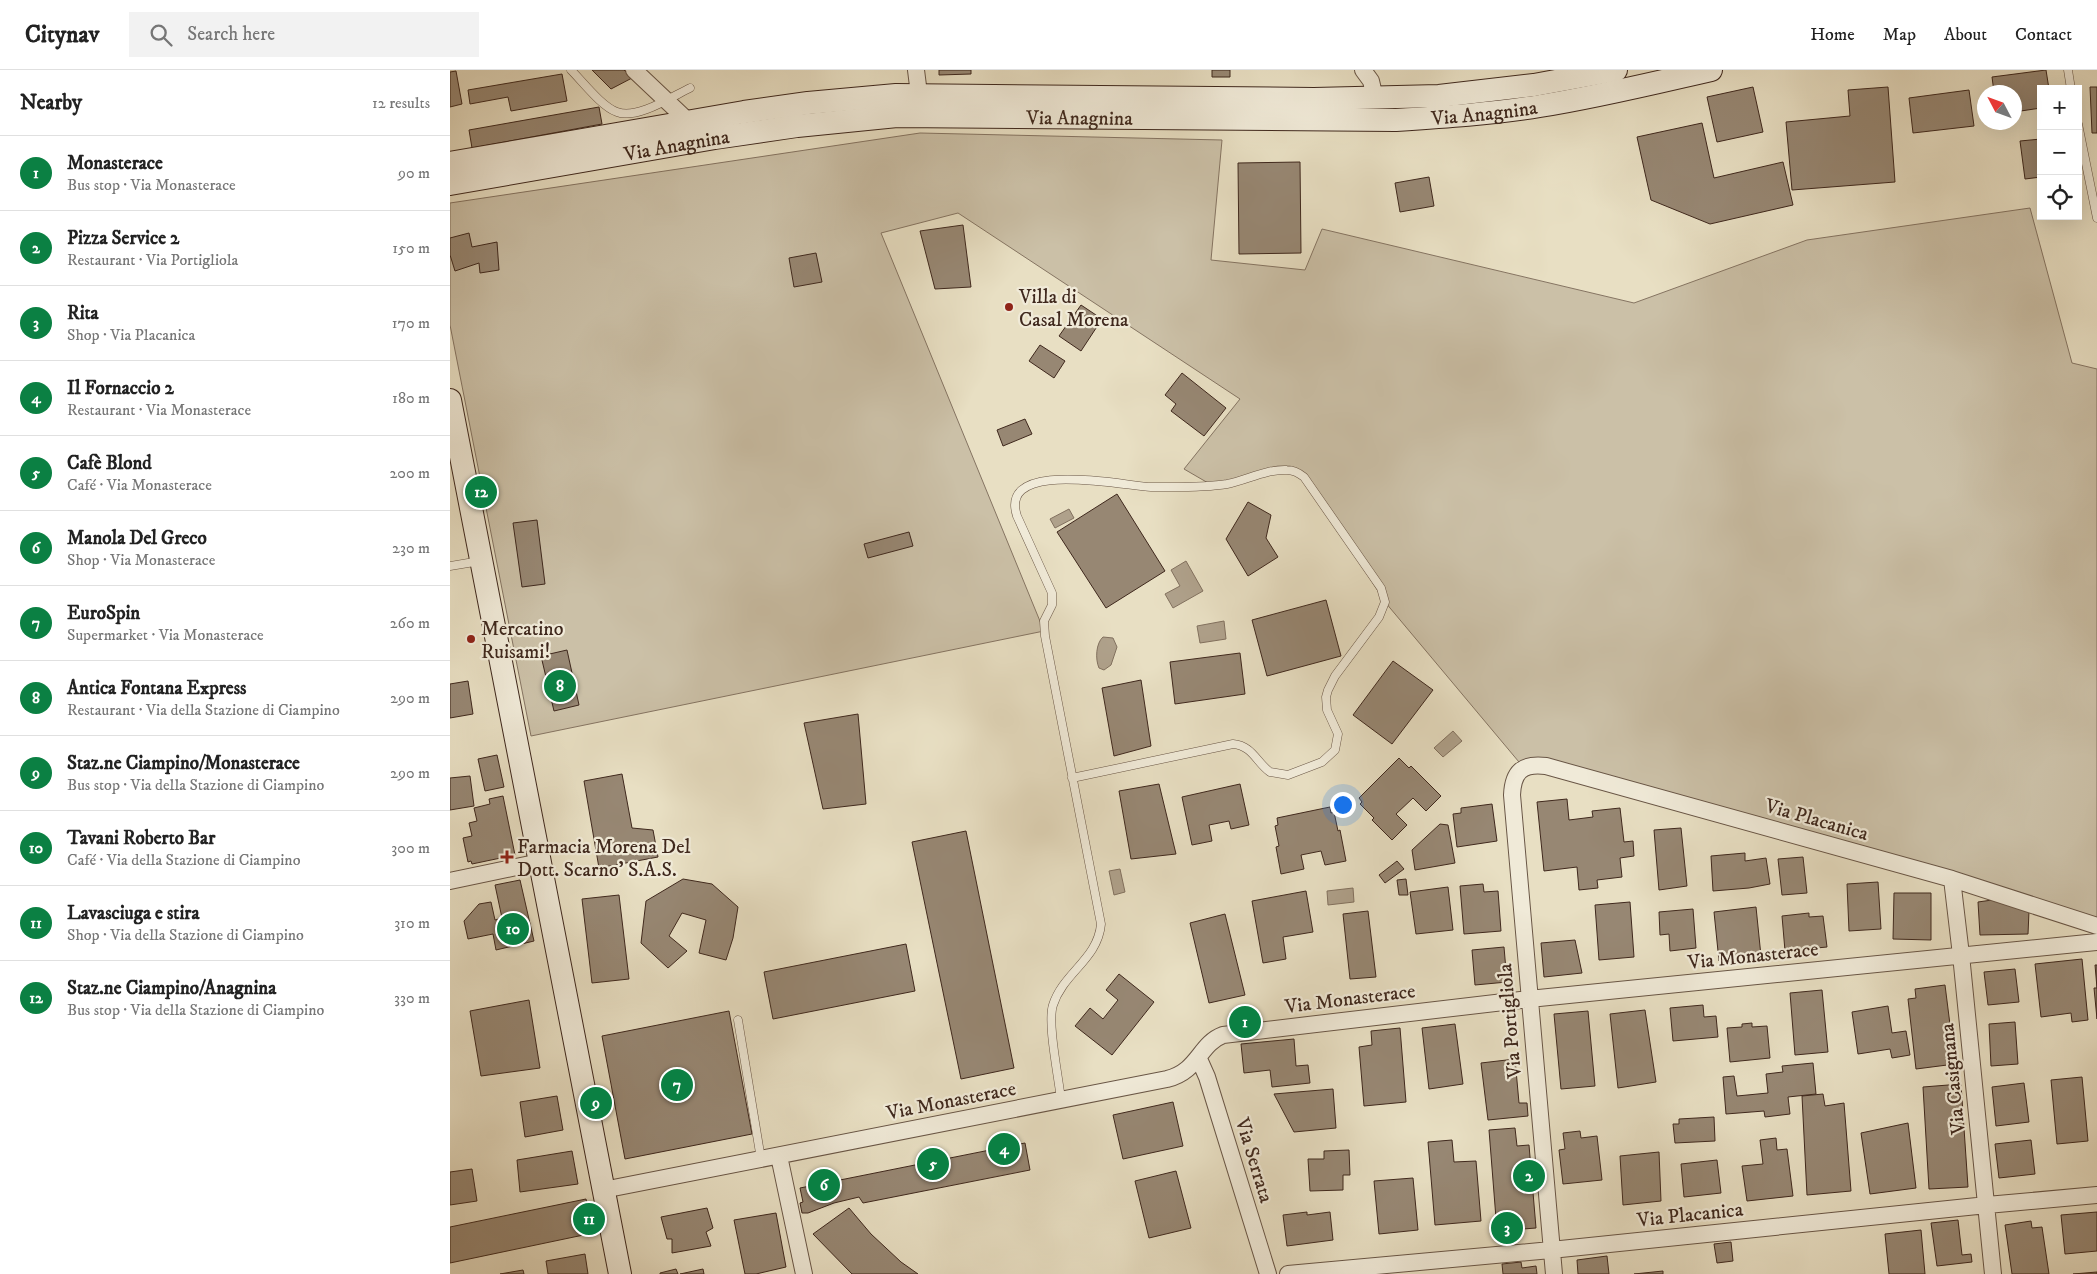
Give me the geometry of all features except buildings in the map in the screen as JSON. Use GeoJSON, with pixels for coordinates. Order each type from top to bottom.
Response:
{"type":"FeatureCollection","features":[{"type":"Feature","properties":{"kind":"main road","name":"Via Anagnina"},"geometry":{"type":"LineString","coordinates":[[456,160],[808,103],[919,94],[1375,98],[1439,96],[1494,91],[1570,80],[1616,70]]}},
{"type":"Feature","properties":{"kind":"main road","name":"Via Anagnina"},"geometry":{"type":"LineString","coordinates":[[450,184],[715,138],[796,126],[897,116],[1341,121],[1405,120],[1538,107],[1711,70]]}},
{"type":"Feature","properties":{"kind":"main road"},"geometry":{"type":"LineString","coordinates":[[450,400],[453,431],[482,560],[620,1274]]}},
{"type":"Feature","properties":{"kind":"street"},"geometry":{"type":"LineString","coordinates":[[634,70],[688,121]]}},
{"type":"Feature","properties":{"kind":"street"},"geometry":{"type":"LineString","coordinates":[[897,116],[919,94],[916,70]]}},
{"type":"Feature","properties":{"kind":"street"},"geometry":{"type":"LineString","coordinates":[[1363,70],[1371,81],[1375,98]]}},
{"type":"Feature","properties":{"kind":"street","name":"Via Placanica"},"geometry":{"type":"LineString","coordinates":[[1524,768],[1534,765],[1546,766],[1952,879],[2097,926]]}},
{"type":"Feature","properties":{"kind":"street","name":"Via Portigliola"},"geometry":{"type":"LineString","coordinates":[[1524,768],[1520,770],[1514,779],[1512,795],[1554,1274]]}},
{"type":"Feature","properties":{"kind":"street"},"geometry":{"type":"LineString","coordinates":[[450,881],[540,862]]}},
{"type":"Feature","properties":{"kind":"street","name":"Via Casignana"},"geometry":{"type":"LineString","coordinates":[[1952,879],[1993,1274]]}},
{"type":"Feature","properties":{"kind":"street","name":"Via Monasterace"},"geometry":{"type":"LineString","coordinates":[[603,1190],[1173,1078],[1184,1072],[1199,1059],[1212,1040],[1223,1035],[1529,999],[2097,942]]}},
{"type":"Feature","properties":{"kind":"street","name":"Via Serrata"},"geometry":{"type":"LineString","coordinates":[[1199,1059],[1207,1077],[1268,1274]]}},
{"type":"Feature","properties":{"kind":"street"},"geometry":{"type":"LineString","coordinates":[[779,1156],[804,1274]]}},
{"type":"Feature","properties":{"kind":"street","name":"Via Placanica"},"geometry":{"type":"LineString","coordinates":[[1288,1274],[1551,1250],[2097,1195]]}},
{"type":"Feature","properties":{"kind":"lane"},"geometry":{"type":"LineString","coordinates":[[571,70],[603,103],[617,112],[632,114],[690,88]]}},
{"type":"Feature","properties":{"kind":"lane"},"geometry":{"type":"LineString","coordinates":[[2068,70],[2070,85]]}},
{"type":"Feature","properties":{"kind":"lane"},"geometry":{"type":"LineString","coordinates":[[2079,130],[2097,218]]}},
{"type":"Feature","properties":{"kind":"lane"},"geometry":{"type":"LineString","coordinates":[[1061,1100],[1051,1022],[1052,1006],[1062,988],[1092,952],[1099,938],[1100,924],[1072,778],[1045,636],[1044,621],[1052,605],[1052,593],[1015,510],[1014,504],[1018,492],[1030,485],[1058,480],[1076,479],[1148,487],[1186,487],[1227,484],[1278,470],[1292,470],[1298,473],[1307,481],[1381,588],[1385,602],[1379,617],[1335,676],[1328,690],[1326,697],[1328,710],[1338,734],[1335,750],[1322,762],[1288,775],[1270,772],[1251,750],[1233,744],[1072,778]]}},
{"type":"Feature","properties":{"kind":"lane"},"geometry":{"type":"LineString","coordinates":[[450,566],[482,560]]}},
{"type":"Feature","properties":{"kind":"lane"},"geometry":{"type":"LineString","coordinates":[[738,1020],[761,1159]]}},
{"type":"Feature","properties":{"kind":"shaded area"},"geometry":{"type":"Polygon","coordinates":[[[920,133],[1222,140],[1211,260],[1305,270],[1322,229],[1634,303],[1807,240],[2030,208],[2072,363],[2097,369],[2097,926],[1524,768],[1385,602],[1307,481],[1292,470],[1215,487],[1184,469],[1240,399],[958,213],[881,233],[1044,631],[531,736],[450,325],[450,203],[920,133]]]}},
{"type":"Feature","properties":{"kind":"shaded area"},"geometry":{"type":"Polygon","coordinates":[[[1069,509],[1074,518],[1055,528],[1050,519],[1069,509]]]}},
{"type":"Feature","properties":{"kind":"shaded area"},"geometry":{"type":"Polygon","coordinates":[[[1186,561],[1203,591],[1173,608],[1165,594],[1180,586],[1171,570],[1186,561]]]}},
{"type":"Feature","properties":{"kind":"shaded area"},"geometry":{"type":"Polygon","coordinates":[[[1224,621],[1226,639],[1200,643],[1197,626],[1224,621]]]}},
{"type":"Feature","properties":{"kind":"shaded area"},"geometry":{"type":"Polygon","coordinates":[[[1103,637],[1113,638],[1117,647],[1111,665],[1104,670],[1099,668],[1097,656],[1099,643],[1103,637]]]}},
{"type":"Feature","properties":{"kind":"shaded area"},"geometry":{"type":"Polygon","coordinates":[[[1453,731],[1462,741],[1443,757],[1434,748],[1453,731]]]}},
{"type":"Feature","properties":{"kind":"shaded area"},"geometry":{"type":"Polygon","coordinates":[[[1120,869],[1125,892],[1114,895],[1109,871],[1120,869]]]}},
{"type":"Feature","properties":{"kind":"shaded area"},"geometry":{"type":"Polygon","coordinates":[[[1353,888],[1354,902],[1328,905],[1327,891],[1353,888]]]}},
{"type":"Feature","properties":{"kind":"place","name":"Villa di Casal Morena"},"geometry":{"type":"Point","coordinates":[1009,307]}},
{"type":"Feature","properties":{"kind":"place","name":"Staz.ne Ciampino/Anagnina"},"geometry":{"type":"Point","coordinates":[481,492]}},
{"type":"Feature","properties":{"kind":"place","name":"Mercatino Ruisami!"},"geometry":{"type":"Point","coordinates":[471,639]}},
{"type":"Feature","properties":{"kind":"place","name":"Antica Fontana Express"},"geometry":{"type":"Point","coordinates":[560,686]}},
{"type":"Feature","properties":{"kind":"place","name":"Farmacia Morena Del Dott. Scarno' S.A.S."},"geometry":{"type":"Point","coordinates":[507,857]}},
{"type":"Feature","properties":{"kind":"place","name":"Tavani Roberto Bar"},"geometry":{"type":"Point","coordinates":[513,929]}},
{"type":"Feature","properties":{"kind":"place","name":"Monasterace"},"geometry":{"type":"Point","coordinates":[1245,1022]}},
{"type":"Feature","properties":{"kind":"place","name":"EuroSpin"},"geometry":{"type":"Point","coordinates":[677,1085]}},
{"type":"Feature","properties":{"kind":"place","name":"Staz.ne Ciampino/Monasterace"},"geometry":{"type":"Point","coordinates":[596,1103]}},
{"type":"Feature","properties":{"kind":"place","name":"Il Fornaccio 2"},"geometry":{"type":"Point","coordinates":[1004,1149]}},
{"type":"Feature","properties":{"kind":"place","name":"Cafè Blond"},"geometry":{"type":"Point","coordinates":[933,1164]}},
{"type":"Feature","properties":{"kind":"place","name":"Pizza Service 2"},"geometry":{"type":"Point","coordinates":[1529,1176]}},
{"type":"Feature","properties":{"kind":"place","name":"Manola Del Greco"},"geometry":{"type":"Point","coordinates":[824,1185]}},
{"type":"Feature","properties":{"kind":"place","name":"Lavasciuga e stira"},"geometry":{"type":"Point","coordinates":[589,1219]}},
{"type":"Feature","properties":{"kind":"place","name":"Rita"},"geometry":{"type":"Point","coordinates":[1507,1228]}}]}
